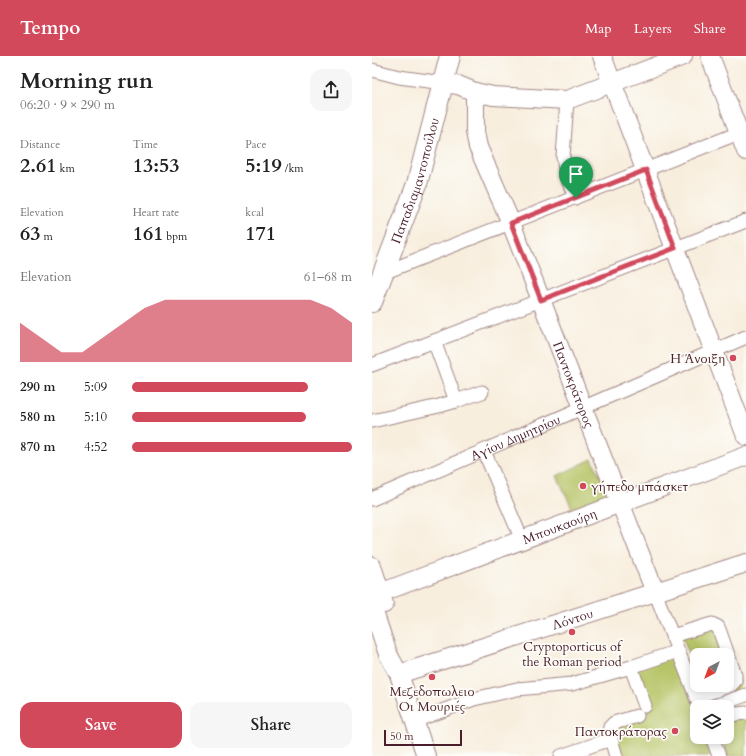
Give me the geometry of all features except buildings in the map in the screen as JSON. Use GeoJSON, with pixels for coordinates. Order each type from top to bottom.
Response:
{"type":"FeatureCollection","features":[{"type":"Feature","properties":{"kind":"main road","name":"Παπαδιαμαντοπούλου"},"geometry":{"type":"LineString","coordinates":[[372,302],[418,184],[450,56]]}},
{"type":"Feature","properties":{"kind":"street"},"geometry":{"type":"LineString","coordinates":[[602,56],[746,436]]}},
{"type":"Feature","properties":{"kind":"street"},"geometry":{"type":"LineString","coordinates":[[372,70],[395,76],[458,85],[475,92],[493,96],[557,101],[567,100],[613,84],[683,56]]}},
{"type":"Feature","properties":{"kind":"street"},"geometry":{"type":"LineString","coordinates":[[710,56],[746,151]]}},
{"type":"Feature","properties":{"kind":"street","name":"Παντοκράτορος"},"geometry":{"type":"LineString","coordinates":[[475,92],[475,132],[477,142],[511,223],[697,700]]}},
{"type":"Feature","properties":{"kind":"street"},"geometry":{"type":"LineString","coordinates":[[567,100],[563,157],[566,175],[576,198]]}},
{"type":"Feature","properties":{"kind":"street"},"geometry":{"type":"LineString","coordinates":[[383,273],[739,133]]}},
{"type":"Feature","properties":{"kind":"street"},"geometry":{"type":"LineString","coordinates":[[372,365],[746,221]]}},
{"type":"Feature","properties":{"kind":"street","name":"Αγίου Δημητρίου"},"geometry":{"type":"LineString","coordinates":[[372,499],[746,337]]}},
{"type":"Feature","properties":{"kind":"street"},"geometry":{"type":"LineString","coordinates":[[434,341],[456,401]]}},
{"type":"Feature","properties":{"kind":"street"},"geometry":{"type":"LineString","coordinates":[[372,421],[439,406],[482,392]]}},
{"type":"Feature","properties":{"kind":"street"},"geometry":{"type":"LineString","coordinates":[[484,451],[522,540]]}},
{"type":"Feature","properties":{"kind":"street","name":"Μπουκαούρη"},"geometry":{"type":"LineString","coordinates":[[375,598],[522,540],[746,456]]}},
{"type":"Feature","properties":{"kind":"street","name":"Λόντου"},"geometry":{"type":"LineString","coordinates":[[399,674],[746,563]]}},
{"type":"Feature","properties":{"kind":"street"},"geometry":{"type":"LineString","coordinates":[[372,566],[378,644],[388,654],[399,674],[426,756]]}},
{"type":"Feature","properties":{"kind":"street"},"geometry":{"type":"LineString","coordinates":[[375,598],[400,654],[401,660],[399,674]]}},
{"type":"Feature","properties":{"kind":"street"},"geometry":{"type":"LineString","coordinates":[[672,636],[712,624],[718,627],[735,675],[735,681],[731,685],[702,700]]}},
{"type":"Feature","properties":{"kind":"street"},"geometry":{"type":"LineString","coordinates":[[415,721],[474,699],[517,689],[572,684],[631,667],[678,651]]}},
{"type":"Feature","properties":{"kind":"street"},"geometry":{"type":"LineString","coordinates":[[616,756],[609,730],[611,725],[641,711],[631,667]]}},
{"type":"Feature","properties":{"kind":"street"},"geometry":{"type":"LineString","coordinates":[[731,700],[746,695]]}},
{"type":"Feature","properties":{"kind":"street"},"geometry":{"type":"LineString","coordinates":[[734,715],[746,713]]}},
{"type":"Feature","properties":{"kind":"street"},"geometry":{"type":"LineString","coordinates":[[561,756],[611,739]]}},
{"type":"Feature","properties":{"kind":"street"},"geometry":{"type":"LineString","coordinates":[[715,744],[719,756]]}},
{"type":"Feature","properties":{"kind":"green space","name":"γήπεδο μπάσκετ"},"geometry":{"type":"Polygon","coordinates":[[[592,459],[610,496],[574,512],[557,476],[592,459]]]}},
{"type":"Feature","properties":{"kind":"green space"},"geometry":{"type":"Polygon","coordinates":[[[719,625],[727,648],[690,648],[690,657],[682,636],[719,625]]]}},
{"type":"Feature","properties":{"kind":"green space"},"geometry":{"type":"Polygon","coordinates":[[[674,655],[692,700],[690,700],[690,744],[709,744],[714,756],[622,756],[613,726],[649,709],[634,668],[674,655]]]}},
{"type":"Feature","properties":{"kind":"green space"},"geometry":{"type":"Polygon","coordinates":[[[734,666],[740,682],[738,690],[734,691],[734,666]]]}},
{"type":"Feature","properties":{"kind":"green space"},"geometry":{"type":"Polygon","coordinates":[[[704,692],[732,692],[710,700],[707,700],[704,692]]]}},
{"type":"Feature","properties":{"kind":"green space"},"geometry":{"type":"Polygon","coordinates":[[[734,711],[746,712],[746,756],[728,756],[724,744],[734,744],[734,711]]]}},
{"type":"Feature","properties":{"kind":"place","name":"Η Άνοιξη"},"geometry":{"type":"Point","coordinates":[733,358]}},
{"type":"Feature","properties":{"kind":"place","name":"γήπεδο μπάσκετ"},"geometry":{"type":"Point","coordinates":[583,486]}},
{"type":"Feature","properties":{"kind":"place","name":"Cryptoporticus of the Roman period"},"geometry":{"type":"Point","coordinates":[572,632]}},
{"type":"Feature","properties":{"kind":"place","name":"Μεζεδοπωλειο Οι Μουριές"},"geometry":{"type":"Point","coordinates":[432,677]}},
{"type":"Feature","properties":{"kind":"place","name":"Παντοκράτορας"},"geometry":{"type":"Point","coordinates":[675,731]}},
{"type":"Feature","properties":{"kind":"route"},"geometry":{"type":"LineString","coordinates":[[646,170],[675,248],[541,300],[511,223],[576,198],[646,170]]}}]}
